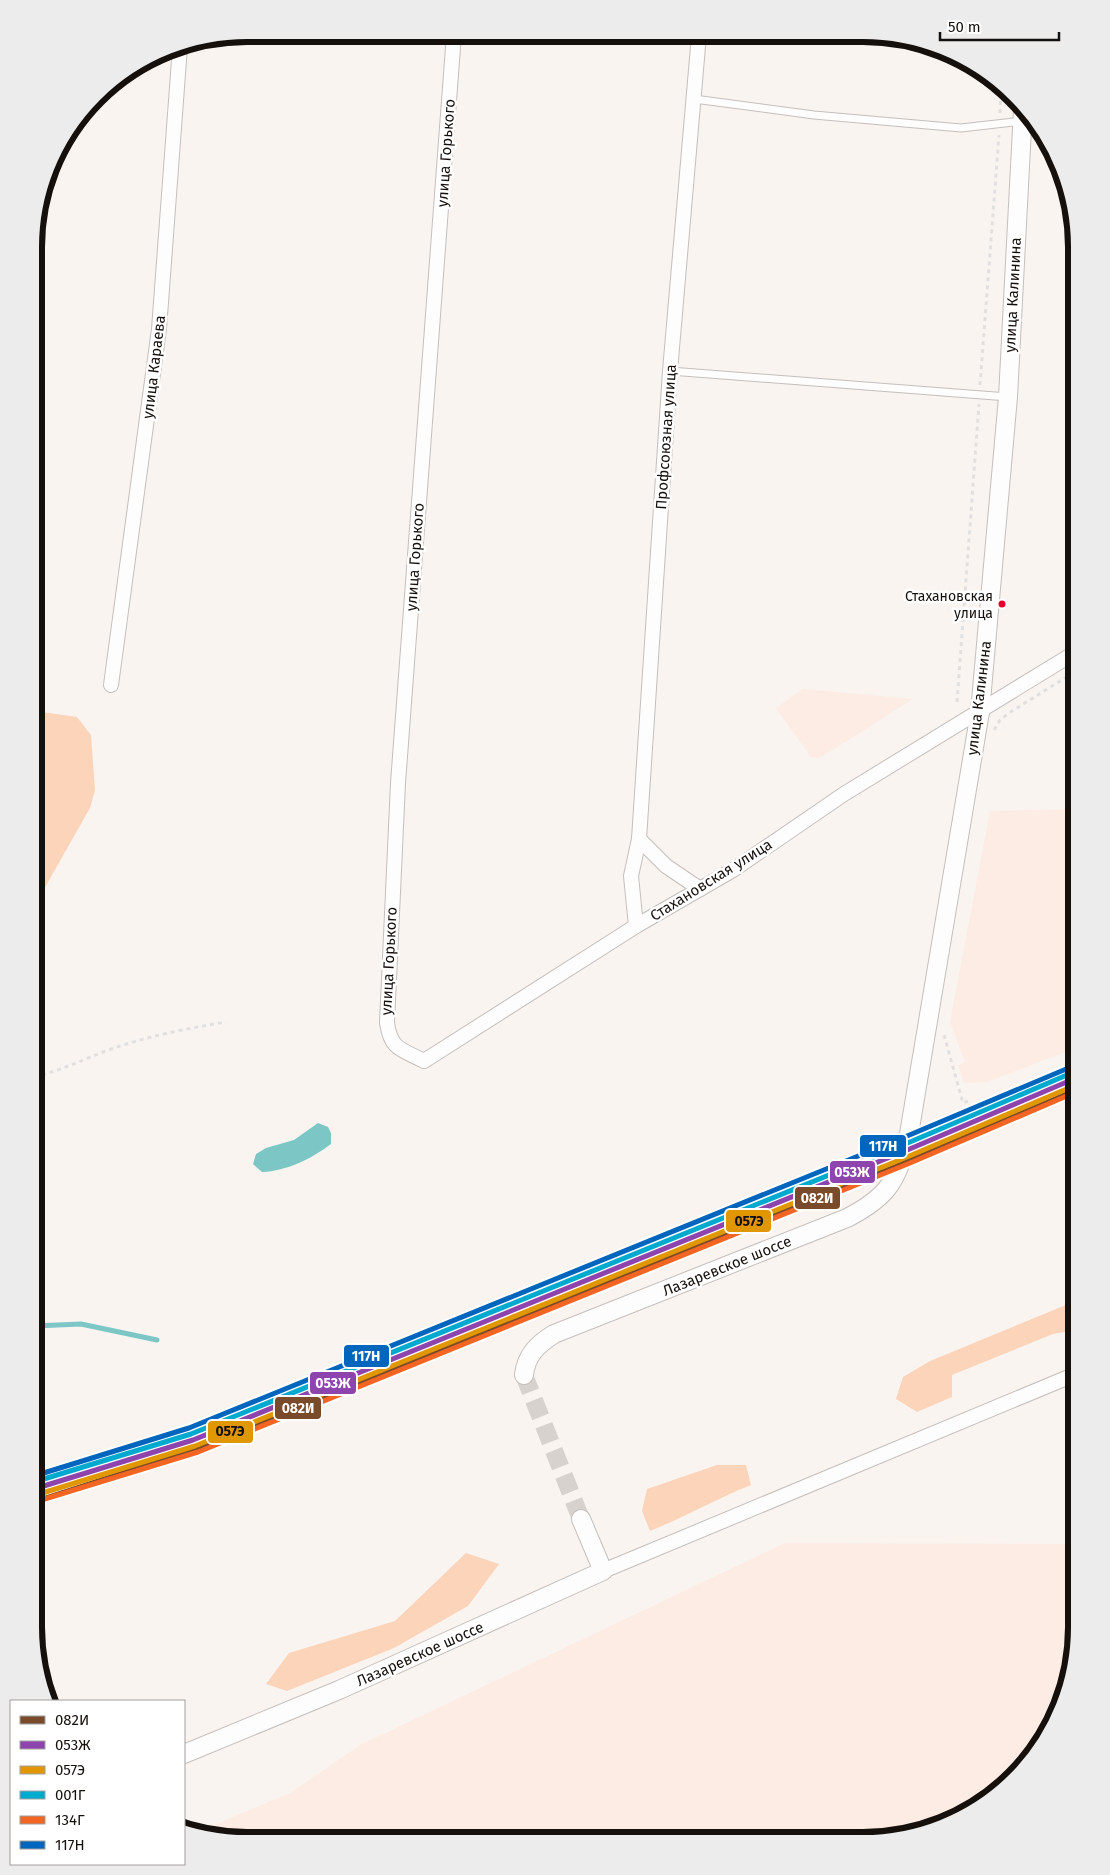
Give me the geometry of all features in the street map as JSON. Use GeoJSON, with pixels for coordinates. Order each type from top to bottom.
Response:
{"type":"FeatureCollection","features":[{"type":"Feature","properties":{"kind":"street","name":"улица Горького"},"geometry":{"type":"LineString","coordinates":[[424,1061],[396,1047],[389,1039],[387,1023],[398,784],[453,42]]}},
{"type":"Feature","properties":{"kind":"street","name":"Профсоюзная улица"},"geometry":{"type":"LineString","coordinates":[[636,926],[631,876],[639,839],[670,372],[698,42]]}},
{"type":"Feature","properties":{"kind":"street","name":"улица Караева"},"geometry":{"type":"LineString","coordinates":[[111,685],[159,329],[179,54]]}},
{"type":"Feature","properties":{"kind":"street","name":"улица Калинина"},"geometry":{"type":"LineString","coordinates":[[909,1134],[980,712],[1008,397],[1023,120]]}},
{"type":"Feature","properties":{"kind":"street","name":"Стахановская улица"},"geometry":{"type":"LineString","coordinates":[[424,1061],[636,926],[700,889],[844,794],[1068,657]]}},
{"type":"Feature","properties":{"kind":"street"},"geometry":{"type":"LineString","coordinates":[[639,839],[666,866],[700,889]]}},
{"type":"Feature","properties":{"kind":"street","name":"Лазаревское шоссе"},"geometry":{"type":"LineString","coordinates":[[524,1375],[525,1362],[541,1343],[554,1334],[847,1218],[871,1206],[887,1192],[899,1165],[909,1134]]}},
{"type":"Feature","properties":{"kind":"street"},"geometry":{"type":"LineString","coordinates":[[581,1519],[602,1571],[1068,1377]]}},
{"type":"Feature","properties":{"kind":"street","name":"Лазаревское шоссе"},"geometry":{"type":"LineString","coordinates":[[185,1754],[339,1690],[602,1571]]}},
{"type":"Feature","properties":{"kind":"lane"},"geometry":{"type":"LineString","coordinates":[[694,99],[814,115],[961,128],[1020,116]]}},
{"type":"Feature","properties":{"kind":"lane"},"geometry":{"type":"LineString","coordinates":[[670,372],[1008,397]]}},
{"type":"Feature","properties":{"kind":"path"},"geometry":{"type":"LineString","coordinates":[[992,733],[1000,720],[1009,713],[1068,676]]}},
{"type":"Feature","properties":{"kind":"path"},"geometry":{"type":"LineString","coordinates":[[42,1075],[62,1070],[103,1052],[151,1036],[226,1022]]}},
{"type":"Feature","properties":{"kind":"path"},"geometry":{"type":"LineString","coordinates":[[944,1029],[944,1037],[963,1103],[971,1100]]}},
{"type":"Feature","properties":{"kind":"shaded area"},"geometry":{"type":"Polygon","coordinates":[[[803,689],[913,699],[820,758],[811,757],[776,708],[803,689]]]}},
{"type":"Feature","properties":{"kind":"shaded area"},"geometry":{"type":"Polygon","coordinates":[[[42,712],[77,717],[91,735],[95,790],[90,808],[42,893],[42,712]]]}},
{"type":"Feature","properties":{"kind":"shaded area"},"geometry":{"type":"Polygon","coordinates":[[[1068,809],[1068,1051],[987,1082],[964,1083],[958,1065],[965,1062],[950,1022],[990,811],[1068,809]]]}},
{"type":"Feature","properties":{"kind":"shaded area"},"geometry":{"type":"Polygon","coordinates":[[[1068,1304],[1068,1331],[1053,1334],[952,1375],[952,1397],[917,1412],[896,1399],[903,1377],[930,1361],[1068,1304]]]}},
{"type":"Feature","properties":{"kind":"shaded area"},"geometry":{"type":"Polygon","coordinates":[[[717,1465],[746,1465],[751,1485],[650,1531],[642,1511],[647,1489],[717,1465]]]}},
{"type":"Feature","properties":{"kind":"shaded area"},"geometry":{"type":"Polygon","coordinates":[[[785,1543],[1068,1544],[1068,1628],[1066,1654],[1057,1693],[1040,1730],[1017,1763],[998,1782],[965,1805],[941,1817],[916,1826],[876,1832],[234,1832],[206,1829],[290,1793],[360,1745],[785,1543]]]}},
{"type":"Feature","properties":{"kind":"shaded area"},"geometry":{"type":"Polygon","coordinates":[[[466,1553],[499,1564],[468,1606],[394,1648],[287,1691],[266,1684],[289,1653],[395,1621],[466,1553]]]}},
{"type":"Feature","properties":{"kind":"water"},"geometry":{"type":"Polygon","coordinates":[[[318,1123],[328,1127],[331,1133],[331,1144],[315,1155],[290,1167],[271,1171],[262,1172],[253,1164],[256,1154],[266,1148],[294,1140],[318,1123]]]}},
{"type":"Feature","properties":{"kind":"waterway"},"geometry":{"type":"LineString","coordinates":[[42,1326],[81,1324],[157,1340]]}},
{"type":"Feature","properties":{"kind":"tunnel"},"geometry":{"type":"LineString","coordinates":[[524,1375],[581,1519]]}},
{"type":"Feature","properties":{"kind":"transit line","name":"117Н"},"geometry":{"type":"LineString","coordinates":[[42,1474],[189,1428],[900,1139],[1068,1068]]}},
{"type":"Feature","properties":{"kind":"transit line","name":"001Г"},"geometry":{"type":"LineString","coordinates":[[42,1480],[191,1434],[903,1145],[1068,1075]]}},
{"type":"Feature","properties":{"kind":"transit line","name":"053Ж"},"geometry":{"type":"LineString","coordinates":[[42,1487],[193,1440],[905,1151],[1068,1081]]}},
{"type":"Feature","properties":{"kind":"transit line","name":"057Э"},"geometry":{"type":"LineString","coordinates":[[42,1493],[195,1446],[907,1157],[1068,1088]]}},
{"type":"Feature","properties":{"kind":"transit line","name":"082И"},"geometry":{"type":"LineString","coordinates":[[42,1499],[197,1449],[899,1165],[1068,1093]]}},
{"type":"Feature","properties":{"kind":"transit line","name":"134Г"},"geometry":{"type":"LineString","coordinates":[[42,1500],[198,1452],[910,1163],[1068,1095]]}},
{"type":"Feature","properties":{"kind":"place","name":"Стахановская улица"},"geometry":{"type":"Point","coordinates":[1002,604]}}]}
